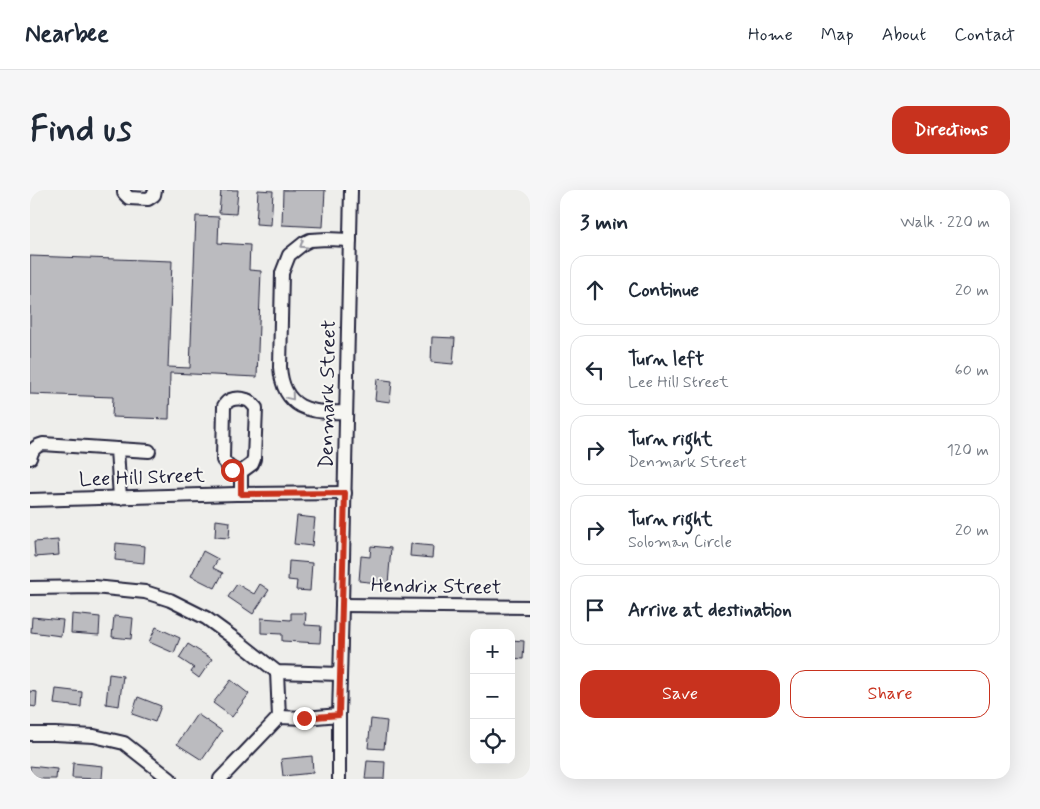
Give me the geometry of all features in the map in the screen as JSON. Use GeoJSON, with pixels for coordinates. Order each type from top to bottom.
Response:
{"type":"FeatureCollection","features":[{"type":"Feature","properties":{"kind":"street"},"geometry":{"type":"LineString","coordinates":[[124,190],[124,193],[129,198],[148,199],[154,195],[155,190]]}},
{"type":"Feature","properties":{"kind":"street","name":"Denmark Street"},"geometry":{"type":"LineString","coordinates":[[339,779],[351,190]]}},
{"type":"Feature","properties":{"kind":"street"},"geometry":{"type":"LineString","coordinates":[[346,412],[315,411],[301,407],[290,399],[281,379],[281,296],[282,274],[285,265],[289,255],[297,248],[310,240],[350,240]]}},
{"type":"Feature","properties":{"kind":"street"},"geometry":{"type":"LineString","coordinates":[[230,399],[247,400],[256,408],[254,459],[252,464],[241,472],[232,470],[223,460],[224,406],[230,399]]}},
{"type":"Feature","properties":{"kind":"street"},"geometry":{"type":"LineString","coordinates":[[30,458],[32,450],[36,446],[43,444],[149,451]]}},
{"type":"Feature","properties":{"kind":"street"},"geometry":{"type":"LineString","coordinates":[[117,449],[120,498]]}},
{"type":"Feature","properties":{"kind":"street"},"geometry":{"type":"LineString","coordinates":[[241,472],[241,494]]}},
{"type":"Feature","properties":{"kind":"street","name":"Lee Hill Street"},"geometry":{"type":"LineString","coordinates":[[30,500],[345,493]]}},
{"type":"Feature","properties":{"kind":"street"},"geometry":{"type":"LineString","coordinates":[[30,588],[101,588],[145,592],[170,600],[206,618],[277,672],[340,674]]}},
{"type":"Feature","properties":{"kind":"street","name":"Hendrix Street"},"geometry":{"type":"LineString","coordinates":[[342,604],[530,608]]}},
{"type":"Feature","properties":{"kind":"street"},"geometry":{"type":"LineString","coordinates":[[220,779],[279,717],[277,672]]}},
{"type":"Feature","properties":{"kind":"street"},"geometry":{"type":"LineString","coordinates":[[279,717],[304,718],[339,715]]}},
{"type":"Feature","properties":{"kind":"street"},"geometry":{"type":"LineString","coordinates":[[30,734],[94,736],[124,743],[170,779]]}},
{"type":"Feature","properties":{"kind":"building"},"geometry":{"type":"Polygon","coordinates":[[[221,190],[238,190],[236,214],[219,213],[221,190]]]}},
{"type":"Feature","properties":{"kind":"building"},"geometry":{"type":"Polygon","coordinates":[[[258,190],[273,191],[271,225],[256,224],[258,190]]]}},
{"type":"Feature","properties":{"kind":"building"},"geometry":{"type":"Polygon","coordinates":[[[283,190],[325,190],[323,227],[282,225],[283,190]]]}},
{"type":"Feature","properties":{"kind":"building"},"geometry":{"type":"Polygon","coordinates":[[[196,216],[219,217],[218,243],[250,245],[249,270],[261,271],[257,377],[170,373],[169,419],[112,417],[113,397],[30,394],[30,256],[172,261],[168,367],[190,368],[196,216]]]}},
{"type":"Feature","properties":{"kind":"building"},"geometry":{"type":"Polygon","coordinates":[[[432,337],[455,338],[453,364],[431,362],[432,337]]]}},
{"type":"Feature","properties":{"kind":"building"},"geometry":{"type":"Polygon","coordinates":[[[377,379],[392,381],[390,402],[375,400],[377,379]]]}},
{"type":"Feature","properties":{"kind":"building"},"geometry":{"type":"Polygon","coordinates":[[[297,516],[315,518],[312,546],[294,544],[297,516]]]}},
{"type":"Feature","properties":{"kind":"building"},"geometry":{"type":"Polygon","coordinates":[[[216,520],[230,522],[229,538],[215,537],[216,520]]]}},
{"type":"Feature","properties":{"kind":"building"},"geometry":{"type":"Polygon","coordinates":[[[58,540],[59,555],[35,557],[34,542],[58,540]]]}},
{"type":"Feature","properties":{"kind":"building"},"geometry":{"type":"Polygon","coordinates":[[[116,543],[145,546],[144,563],[115,560],[116,543]]]}},
{"type":"Feature","properties":{"kind":"building"},"geometry":{"type":"Polygon","coordinates":[[[411,544],[433,546],[432,558],[410,556],[411,544]]]}},
{"type":"Feature","properties":{"kind":"building"},"geometry":{"type":"Polygon","coordinates":[[[371,546],[391,548],[388,584],[359,581],[361,556],[370,557],[371,546]]]}},
{"type":"Feature","properties":{"kind":"building"},"geometry":{"type":"Polygon","coordinates":[[[203,551],[218,559],[213,568],[223,573],[215,588],[191,576],[203,551]]]}},
{"type":"Feature","properties":{"kind":"building"},"geometry":{"type":"Polygon","coordinates":[[[289,561],[312,563],[310,591],[296,590],[297,581],[288,580],[289,561]]]}},
{"type":"Feature","properties":{"kind":"building"},"geometry":{"type":"Polygon","coordinates":[[[237,584],[254,594],[260,584],[269,590],[253,614],[228,597],[237,584]]]}},
{"type":"Feature","properties":{"kind":"building"},"geometry":{"type":"Polygon","coordinates":[[[291,613],[306,613],[305,625],[321,626],[320,643],[282,641],[282,634],[261,633],[261,618],[291,620],[291,613]]]}},
{"type":"Feature","properties":{"kind":"building"},"geometry":{"type":"Polygon","coordinates":[[[72,614],[100,617],[99,635],[71,633],[72,614]]]}},
{"type":"Feature","properties":{"kind":"building"},"geometry":{"type":"Polygon","coordinates":[[[114,616],[133,618],[131,639],[112,637],[114,616]]]}},
{"type":"Feature","properties":{"kind":"building"},"geometry":{"type":"Polygon","coordinates":[[[32,617],[63,620],[61,636],[31,632],[32,617]]]}},
{"type":"Feature","properties":{"kind":"building"},"geometry":{"type":"Polygon","coordinates":[[[156,627],[180,638],[174,653],[149,642],[156,627]]]}},
{"type":"Feature","properties":{"kind":"building"},"geometry":{"type":"Polygon","coordinates":[[[515,640],[524,641],[523,659],[515,658],[515,640]]]}},
{"type":"Feature","properties":{"kind":"building"},"geometry":{"type":"Polygon","coordinates":[[[188,644],[212,659],[199,678],[191,672],[194,668],[179,658],[188,644]]]}},
{"type":"Feature","properties":{"kind":"building"},"geometry":{"type":"Polygon","coordinates":[[[109,674],[123,676],[119,706],[106,704],[109,674]]]}},
{"type":"Feature","properties":{"kind":"building"},"geometry":{"type":"Polygon","coordinates":[[[231,680],[249,694],[232,717],[213,703],[231,680]]]}},
{"type":"Feature","properties":{"kind":"building"},"geometry":{"type":"Polygon","coordinates":[[[56,689],[82,692],[81,707],[54,704],[56,689]]]}},
{"type":"Feature","properties":{"kind":"building"},"geometry":{"type":"Polygon","coordinates":[[[30,691],[37,692],[36,707],[30,706],[30,691]]]}},
{"type":"Feature","properties":{"kind":"building"},"geometry":{"type":"Polygon","coordinates":[[[138,697],[161,706],[155,722],[132,714],[138,697]]]}},
{"type":"Feature","properties":{"kind":"building"},"geometry":{"type":"Polygon","coordinates":[[[197,714],[222,731],[202,760],[177,744],[197,714]]]}},
{"type":"Feature","properties":{"kind":"building"},"geometry":{"type":"Polygon","coordinates":[[[371,719],[387,721],[384,749],[368,748],[371,719]]]}},
{"type":"Feature","properties":{"kind":"building"},"geometry":{"type":"Polygon","coordinates":[[[312,756],[313,773],[283,776],[281,759],[312,756]]]}},
{"type":"Feature","properties":{"kind":"building"},"geometry":{"type":"Polygon","coordinates":[[[367,761],[385,762],[384,779],[365,779],[367,761]]]}},
{"type":"Feature","properties":{"kind":"building"},"geometry":{"type":"Polygon","coordinates":[[[73,763],[103,766],[102,779],[72,778],[73,763]]]}},
{"type":"Feature","properties":{"kind":"building"},"geometry":{"type":"Polygon","coordinates":[[[30,766],[57,769],[56,779],[30,779],[30,766]]]}},
{"type":"Feature","properties":{"kind":"route"},"geometry":{"type":"LineString","coordinates":[[232,470],[241,472],[241,494],[345,493],[339,715],[304,718]]}}]}
